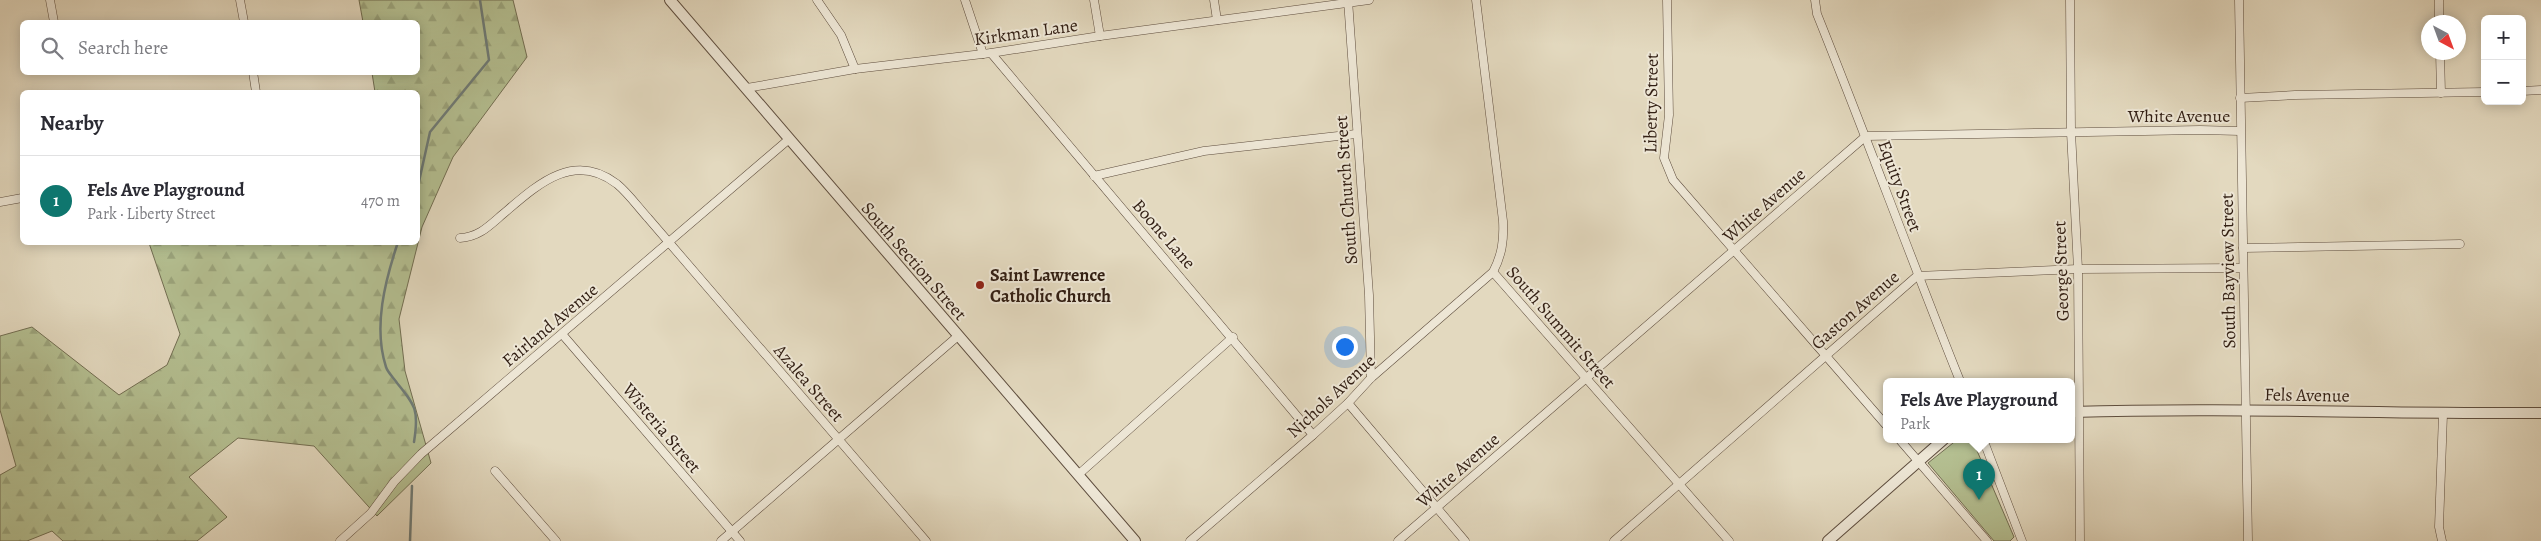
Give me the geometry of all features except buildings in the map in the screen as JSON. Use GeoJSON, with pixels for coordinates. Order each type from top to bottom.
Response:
{"type":"FeatureCollection","features":[{"type":"Feature","properties":{"kind":"street"},"geometry":{"type":"LineString","coordinates":[[50,0],[54,20]]}},
{"type":"Feature","properties":{"kind":"street"},"geometry":{"type":"LineString","coordinates":[[240,0],[244,20]]}},
{"type":"Feature","properties":{"kind":"street","name":"South Section Street"},"geometry":{"type":"LineString","coordinates":[[670,0],[747,88],[788,140],[1135,541]]}},
{"type":"Feature","properties":{"kind":"street"},"geometry":{"type":"LineString","coordinates":[[817,0],[840,35],[854,69]]}},
{"type":"Feature","properties":{"kind":"street"},"geometry":{"type":"LineString","coordinates":[[965,0],[983,54]]}},
{"type":"Feature","properties":{"kind":"street"},"geometry":{"type":"LineString","coordinates":[[1094,0],[1100,36]]}},
{"type":"Feature","properties":{"kind":"street"},"geometry":{"type":"LineString","coordinates":[[1214,0],[1217,20]]}},
{"type":"Feature","properties":{"kind":"street","name":"Kirkman Lane"},"geometry":{"type":"LineString","coordinates":[[747,88],[854,69],[991,53],[1349,1],[1369,0]]}},
{"type":"Feature","properties":{"kind":"street","name":"South Summit Street"},"geometry":{"type":"LineString","coordinates":[[1476,0],[1503,221],[1504,241],[1500,258],[1493,272],[1728,541]]}},
{"type":"Feature","properties":{"kind":"street","name":"Liberty Street"},"geometry":{"type":"LineString","coordinates":[[1666,0],[1669,116],[1664,158],[1678,187],[1883,422]]}},
{"type":"Feature","properties":{"kind":"street","name":"Equity Street"},"geometry":{"type":"LineString","coordinates":[[1815,0],[1817,14],[1866,136],[1917,276],[1959,378]]}},
{"type":"Feature","properties":{"kind":"street","name":"George Street"},"geometry":{"type":"LineString","coordinates":[[2070,0],[2071,132],[2078,269],[2075,412],[2080,541]]}},
{"type":"Feature","properties":{"kind":"street","name":"South Bayview Street"},"geometry":{"type":"LineString","coordinates":[[2239,0],[2248,541]]}},
{"type":"Feature","properties":{"kind":"street"},"geometry":{"type":"LineString","coordinates":[[2439,0],[2439,15]]}},
{"type":"Feature","properties":{"kind":"street","name":"South Church Street"},"geometry":{"type":"LineString","coordinates":[[1349,1],[1356,134],[1369,294],[1371,378]]}},
{"type":"Feature","properties":{"kind":"street","name":"Boone Lane"},"geometry":{"type":"LineString","coordinates":[[991,53],[1233,337],[1313,435]]}},
{"type":"Feature","properties":{"kind":"street"},"geometry":{"type":"LineString","coordinates":[[2440,60],[2442,93]]}},
{"type":"Feature","properties":{"kind":"street"},"geometry":{"type":"LineString","coordinates":[[253,75],[256,90]]}},
{"type":"Feature","properties":{"kind":"street"},"geometry":{"type":"LineString","coordinates":[[2526,91],[2541,90]]}},
{"type":"Feature","properties":{"kind":"street","name":"White Avenue"},"geometry":{"type":"LineString","coordinates":[[2240,98],[2295,95],[2481,92]]}},
{"type":"Feature","properties":{"kind":"street","name":"White Avenue"},"geometry":{"type":"LineString","coordinates":[[1398,541],[1866,136],[2240,131]]}},
{"type":"Feature","properties":{"kind":"street"},"geometry":{"type":"LineString","coordinates":[[1094,176],[1204,151],[1356,134]]}},
{"type":"Feature","properties":{"kind":"street","name":"Fairland Avenue"},"geometry":{"type":"LineString","coordinates":[[340,541],[371,513],[394,482],[422,454],[670,244],[788,140]]}},
{"type":"Feature","properties":{"kind":"street","name":"Azalea Street"},"geometry":{"type":"LineString","coordinates":[[460,238],[480,233],[535,187],[548,178],[559,174],[578,171],[600,174],[618,185],[926,541]]}},
{"type":"Feature","properties":{"kind":"street"},"geometry":{"type":"LineString","coordinates":[[0,202],[20,198]]}},
{"type":"Feature","properties":{"kind":"street"},"geometry":{"type":"LineString","coordinates":[[2243,248],[2460,244]]}},
{"type":"Feature","properties":{"kind":"street","name":"Gaston Avenue"},"geometry":{"type":"LineString","coordinates":[[1614,541],[1917,276],[2078,269],[2242,268]]}},
{"type":"Feature","properties":{"kind":"street","name":"Nichols Avenue"},"geometry":{"type":"LineString","coordinates":[[1190,541],[1313,435],[1348,403],[1371,378],[1493,272]]}},
{"type":"Feature","properties":{"kind":"street","name":"Wisteria Street"},"geometry":{"type":"LineString","coordinates":[[562,334],[740,541]]}},
{"type":"Feature","properties":{"kind":"street"},"geometry":{"type":"LineString","coordinates":[[721,541],[958,336]]}},
{"type":"Feature","properties":{"kind":"street"},"geometry":{"type":"LineString","coordinates":[[1079,474],[1233,337]]}},
{"type":"Feature","properties":{"kind":"street"},"geometry":{"type":"LineString","coordinates":[[1348,403],[1465,541]]}},
{"type":"Feature","properties":{"kind":"street","name":"Fels Avenue"},"geometry":{"type":"LineString","coordinates":[[2075,412],[2245,410],[2443,414],[2541,413]]}},
{"type":"Feature","properties":{"kind":"street"},"geometry":{"type":"LineString","coordinates":[[2442,541],[2439,527],[2443,414]]}},
{"type":"Feature","properties":{"kind":"street"},"geometry":{"type":"LineString","coordinates":[[1902,443],[1987,541]]}},
{"type":"Feature","properties":{"kind":"street"},"geometry":{"type":"LineString","coordinates":[[1828,541],[1939,443]]}},
{"type":"Feature","properties":{"kind":"street"},"geometry":{"type":"LineString","coordinates":[[1985,443],[2022,541]]}},
{"type":"Feature","properties":{"kind":"street"},"geometry":{"type":"LineString","coordinates":[[495,471],[556,541]]}},
{"type":"Feature","properties":{"kind":"green space"},"geometry":{"type":"Polygon","coordinates":[[[359,0],[513,0],[527,57],[453,157],[420,235],[420,90],[375,90],[372,75],[420,75],[420,20],[363,20],[359,0]]]}},
{"type":"Feature","properties":{"kind":"green space"},"geometry":{"type":"Polygon","coordinates":[[[150,245],[418,245],[399,319],[405,371],[431,463],[377,516],[314,446],[238,438],[189,477],[227,517],[197,541],[63,541],[52,531],[27,541],[0,541],[0,475],[16,466],[0,410],[0,336],[32,327],[119,395],[167,365],[180,334],[150,245]]]}},
{"type":"Feature","properties":{"kind":"green space"},"geometry":{"type":"Polygon","coordinates":[[[1953,443],[1974,443],[2014,537],[2010,541],[1994,541],[1928,463],[1953,443]]]}},
{"type":"Feature","properties":{"kind":"waterway"},"geometry":{"type":"LineString","coordinates":[[420,177],[430,132],[489,60],[480,0]]}},
{"type":"Feature","properties":{"kind":"waterway"},"geometry":{"type":"LineString","coordinates":[[397,245],[382,304],[382,352],[387,369],[412,404],[416,416],[414,442]]}},
{"type":"Feature","properties":{"kind":"waterway"},"geometry":{"type":"LineString","coordinates":[[410,541],[412,486]]}},
{"type":"Feature","properties":{"kind":"place","name":"Saint Lawrence Catholic Church"},"geometry":{"type":"Point","coordinates":[980,285]}},
{"type":"Feature","properties":{"kind":"place","name":"Fels Ave Playground"},"geometry":{"type":"Point","coordinates":[1979,500]}}]}
